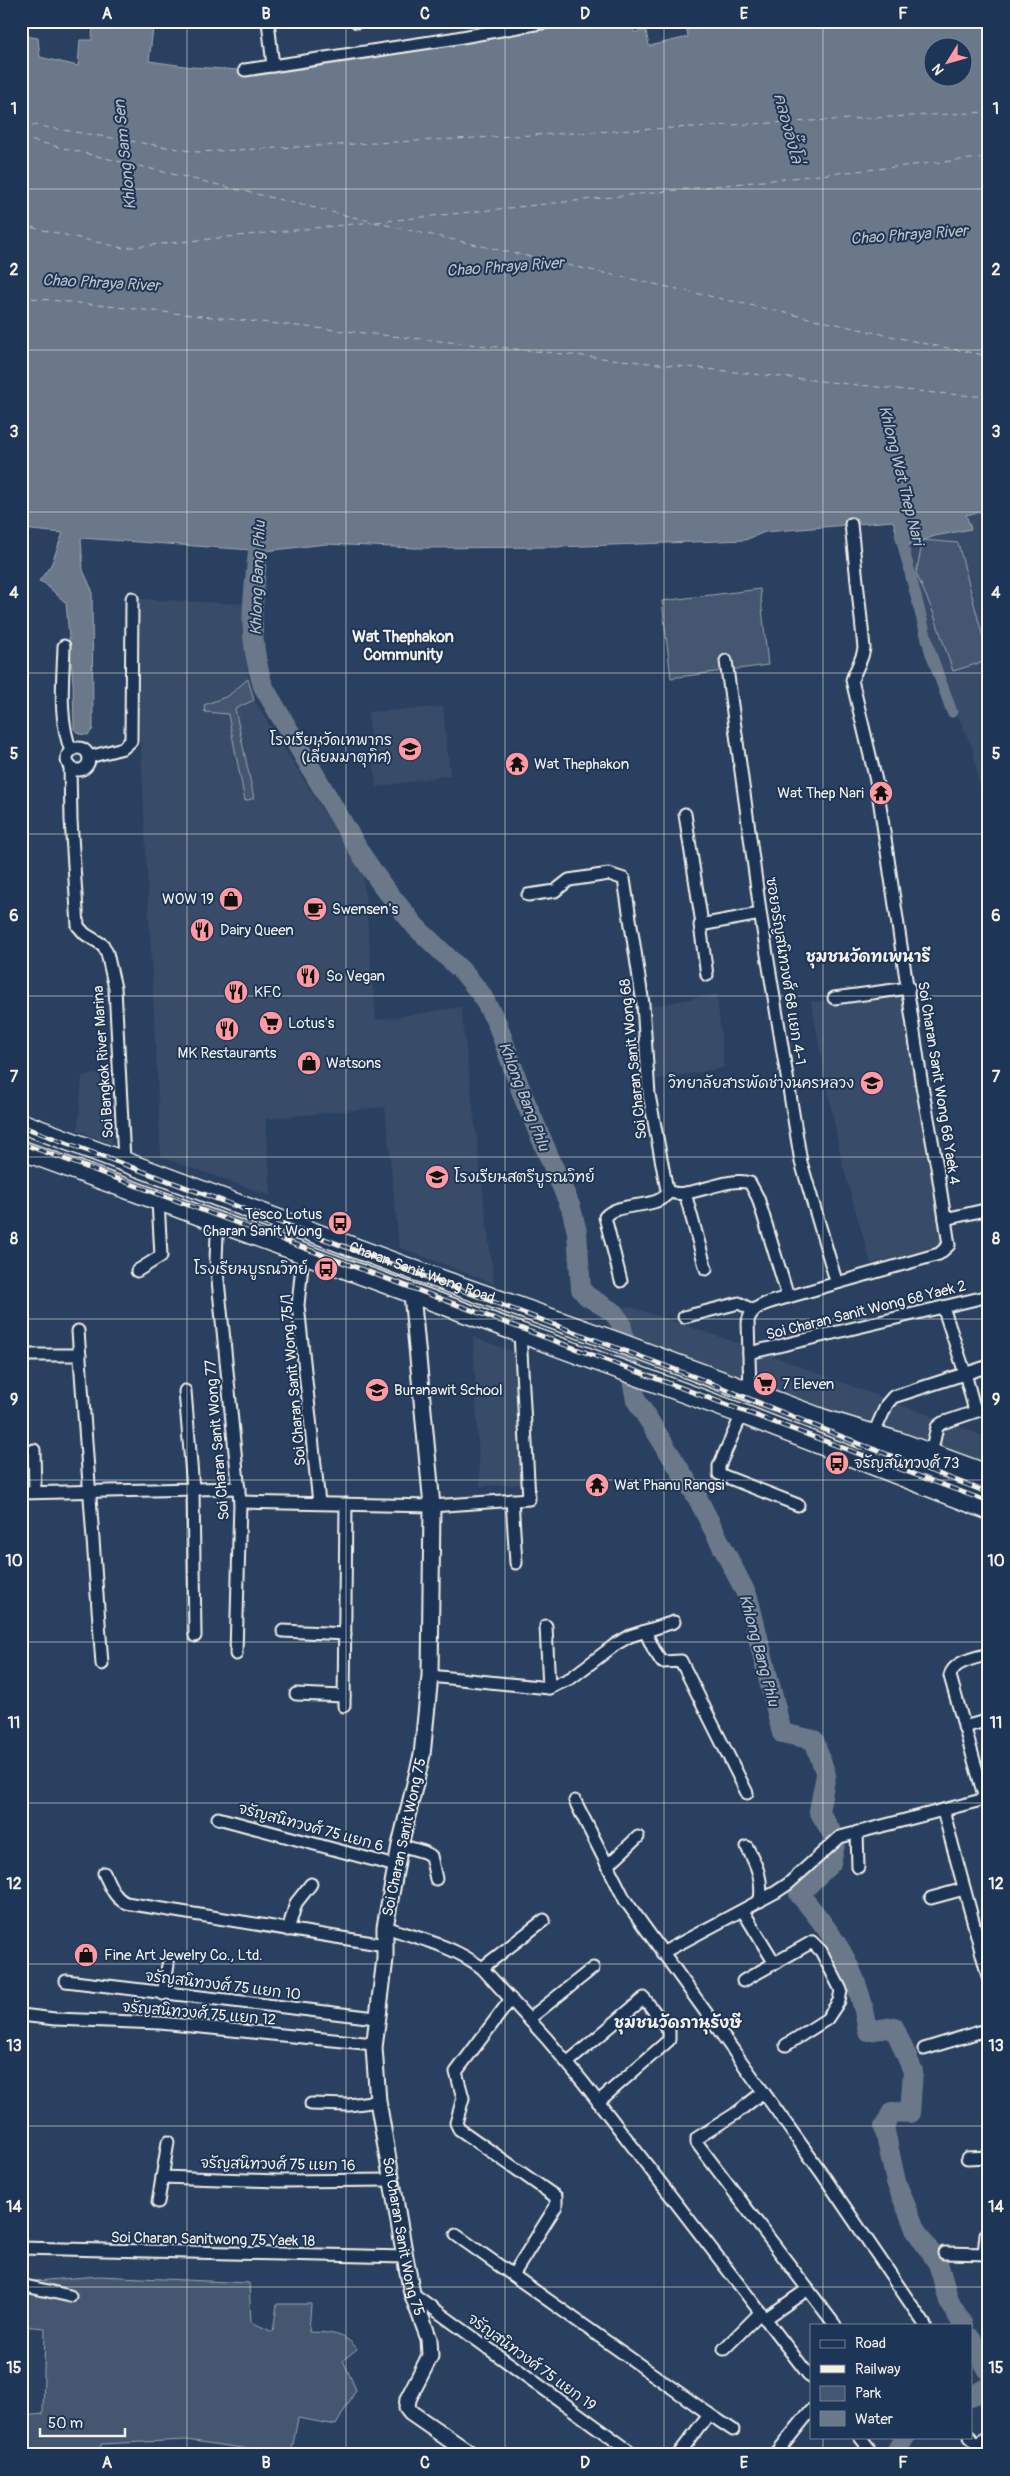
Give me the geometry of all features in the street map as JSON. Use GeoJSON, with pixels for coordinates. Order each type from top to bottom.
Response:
{"type":"FeatureCollection","features":[{"type":"Feature","properties":{"kind":"main road","name":"Charan Sanit Wong Road"},"geometry":{"type":"LineString","coordinates":[[21,1123],[414,1270],[627,1346],[823,1419],[874,1433],[989,1475]]}},
{"type":"Feature","properties":{"kind":"main road","name":"Charan Sanit Wong Road"},"geometry":{"type":"LineString","coordinates":[[21,1150],[303,1255],[816,1441],[989,1500]]}},
{"type":"Feature","properties":{"kind":"main road","name":"Charan Sanit Wong Road"},"geometry":{"type":"LineString","coordinates":[[823,1419],[896,1456],[989,1490]]}},
{"type":"Feature","properties":{"kind":"main road","name":"Charan Sanit Wong Road"},"geometry":{"type":"LineString","coordinates":[[816,1441],[897,1476],[989,1510]]}},
{"type":"Feature","properties":{"kind":"street"},"geometry":{"type":"LineString","coordinates":[[268,21],[273,66]]}},
{"type":"Feature","properties":{"kind":"street"},"geometry":{"type":"LineString","coordinates":[[245,70],[552,21]]}},
{"type":"Feature","properties":{"kind":"street","name":"Soi Charan Sanit Wong 68 Yaek 4"},"geometry":{"type":"LineString","coordinates":[[788,1297],[836,1281],[939,1254],[949,1245],[922,1086],[909,988],[877,785],[852,680],[857,664],[864,656],[864,648],[851,524]]}},
{"type":"Feature","properties":{"kind":"street"},"geometry":{"type":"LineString","coordinates":[[89,757],[124,748],[132,741],[132,598]]}},
{"type":"Feature","properties":{"kind":"street","name":"Soi Bangkok River Marina"},"geometry":{"type":"LineString","coordinates":[[64,646],[63,717],[64,733],[71,751],[67,760],[70,766],[71,820],[78,926],[85,934],[103,945],[107,953],[115,988],[124,1160]]}},
{"type":"Feature","properties":{"kind":"street","name":"ซอยจรัญสนิทวงศ์ 68 แยก 4-1"},"geometry":{"type":"LineString","coordinates":[[726,661],[760,914],[802,1162],[836,1281]]}},
{"type":"Feature","properties":{"kind":"street"},"geometry":{"type":"LineString","coordinates":[[70,766],[76,769],[83,768],[87,764],[89,757],[86,751],[80,748],[71,751]]}},
{"type":"Feature","properties":{"kind":"street"},"geometry":{"type":"LineString","coordinates":[[685,814],[702,924],[700,925],[706,975]]}},
{"type":"Feature","properties":{"kind":"street","name":"Soi Charan Sanit Wong 68"},"geometry":{"type":"LineString","coordinates":[[528,895],[555,890],[570,880],[593,876],[609,874],[624,879],[643,1004],[650,1105],[664,1181],[669,1192]]}},
{"type":"Feature","properties":{"kind":"street"},"geometry":{"type":"LineString","coordinates":[[702,924],[760,914]]}},
{"type":"Feature","properties":{"kind":"street"},"geometry":{"type":"LineString","coordinates":[[834,998],[909,988]]}},
{"type":"Feature","properties":{"kind":"street"},"geometry":{"type":"LineString","coordinates":[[621,1281],[605,1217],[614,1212],[662,1199],[669,1192],[685,1193],[741,1180],[750,1183],[758,1198],[788,1297],[752,1310],[739,1303],[684,1318]]}},
{"type":"Feature","properties":{"kind":"street"},"geometry":{"type":"LineString","coordinates":[[685,1193],[706,1269]]}},
{"type":"Feature","properties":{"kind":"street"},"geometry":{"type":"LineString","coordinates":[[137,1271],[161,1256],[158,1201]]}},
{"type":"Feature","properties":{"kind":"street"},"geometry":{"type":"LineString","coordinates":[[945,1219],[989,1209]]}},
{"type":"Feature","properties":{"kind":"street","name":"Soi Charan Sanit Wong 77"},"geometry":{"type":"LineString","coordinates":[[221,1224],[217,1235],[216,1260],[240,1502],[236,1654]]}},
{"type":"Feature","properties":{"kind":"street","name":"Soi Charan Sanit Wong 75/1"},"geometry":{"type":"LineString","coordinates":[[303,1255],[298,1305],[319,1503]]}},
{"type":"Feature","properties":{"kind":"street","name":"Soi Charan Sanit Wong 75"},"geometry":{"type":"LineString","coordinates":[[412,1294],[432,1506],[430,1676],[422,1755],[400,1845],[385,1927],[385,1945],[374,2044],[378,2101],[393,2180],[404,2257],[412,2293],[422,2317],[430,2349],[430,2356],[408,2399],[407,2408],[411,2413],[472,2455]]}},
{"type":"Feature","properties":{"kind":"street","name":"Soi Charan Sanit Wong 68 Yaek 2"},"geometry":{"type":"LineString","coordinates":[[749,1354],[989,1296]]}},
{"type":"Feature","properties":{"kind":"street"},"geometry":{"type":"LineString","coordinates":[[943,1307],[965,1373],[975,1411]]}},
{"type":"Feature","properties":{"kind":"street"},"geometry":{"type":"LineString","coordinates":[[750,1392],[748,1321],[752,1310]]}},
{"type":"Feature","properties":{"kind":"street"},"geometry":{"type":"LineString","coordinates":[[78,1331],[91,1490],[102,1664]]}},
{"type":"Feature","properties":{"kind":"street"},"geometry":{"type":"LineString","coordinates":[[240,1502],[432,1506],[529,1498],[520,1333]]}},
{"type":"Feature","properties":{"kind":"street"},"geometry":{"type":"LineString","coordinates":[[21,1355],[80,1355]]}},
{"type":"Feature","properties":{"kind":"street"},"geometry":{"type":"LineString","coordinates":[[874,1433],[886,1404],[893,1397],[989,1366]]}},
{"type":"Feature","properties":{"kind":"street"},"geometry":{"type":"LineString","coordinates":[[185,1391],[193,1489],[195,1636]]}},
{"type":"Feature","properties":{"kind":"street"},"geometry":{"type":"LineString","coordinates":[[931,1454],[937,1427],[942,1422],[989,1407]]}},
{"type":"Feature","properties":{"kind":"street"},"geometry":{"type":"LineString","coordinates":[[742,1414],[719,1466],[720,1474],[798,1505]]}},
{"type":"Feature","properties":{"kind":"street"},"geometry":{"type":"LineString","coordinates":[[34,1450],[35,1492]]}},
{"type":"Feature","properties":{"kind":"street"},"geometry":{"type":"LineString","coordinates":[[21,1493],[239,1488]]}},
{"type":"Feature","properties":{"kind":"street"},"geometry":{"type":"LineString","coordinates":[[512,1500],[516,1562]]}},
{"type":"Feature","properties":{"kind":"street"},"geometry":{"type":"LineString","coordinates":[[296,1694],[344,1701],[346,1504]]}},
{"type":"Feature","properties":{"kind":"street"},"geometry":{"type":"LineString","coordinates":[[430,1676],[549,1688],[572,1678],[616,1644],[674,1622]]}},
{"type":"Feature","properties":{"kind":"street"},"geometry":{"type":"LineString","coordinates":[[546,1626],[549,1688]]}},
{"type":"Feature","properties":{"kind":"street"},"geometry":{"type":"LineString","coordinates":[[282,1631],[345,1634]]}},
{"type":"Feature","properties":{"kind":"street"},"geometry":{"type":"LineString","coordinates":[[645,1632],[662,1662],[681,1661],[746,1792]]}},
{"type":"Feature","properties":{"kind":"street"},"geometry":{"type":"LineString","coordinates":[[662,1953],[743,1911],[788,1884],[840,1837],[987,1799],[950,1676],[951,1670],[957,1665],[989,1654]]}},
{"type":"Feature","properties":{"kind":"street"},"geometry":{"type":"LineString","coordinates":[[964,1727],[989,1720]]}},
{"type":"Feature","properties":{"kind":"street"},"geometry":{"type":"LineString","coordinates":[[575,1801],[626,1900],[762,2093],[821,2172],[924,2324]]}},
{"type":"Feature","properties":{"kind":"street"},"geometry":{"type":"LineString","coordinates":[[943,1810],[989,1980]]}},
{"type":"Feature","properties":{"kind":"street","name":"จรัญสนิทวงศ์ 75 แยก 6"},"geometry":{"type":"LineString","coordinates":[[218,1818],[396,1866]]}},
{"type":"Feature","properties":{"kind":"street"},"geometry":{"type":"LineString","coordinates":[[857,1832],[858,1867]]}},
{"type":"Feature","properties":{"kind":"street"},"geometry":{"type":"LineString","coordinates":[[607,1866],[638,1837]]}},
{"type":"Feature","properties":{"kind":"street"},"geometry":{"type":"LineString","coordinates":[[400,1845],[424,1852],[430,1856],[434,1864],[436,1879]]}},
{"type":"Feature","properties":{"kind":"street"},"geometry":{"type":"LineString","coordinates":[[747,1847],[759,1871],[762,1889],[760,1901]]}},
{"type":"Feature","properties":{"kind":"street"},"geometry":{"type":"LineString","coordinates":[[104,1873],[119,1900],[126,1903],[385,1945]]}},
{"type":"Feature","properties":{"kind":"street"},"geometry":{"type":"LineString","coordinates":[[288,1930],[296,1903],[311,1884]]}},
{"type":"Feature","properties":{"kind":"street"},"geometry":{"type":"LineString","coordinates":[[931,1898],[964,1889]]}},
{"type":"Feature","properties":{"kind":"street"},"geometry":{"type":"LineString","coordinates":[[743,1911],[774,1962]]}},
{"type":"Feature","properties":{"kind":"street"},"geometry":{"type":"LineString","coordinates":[[482,1968],[544,1920]]}},
{"type":"Feature","properties":{"kind":"street"},"geometry":{"type":"LineString","coordinates":[[385,1927],[449,1948],[470,1958],[482,1968],[567,2063],[810,2377]]}},
{"type":"Feature","properties":{"kind":"street"},"geometry":{"type":"LineString","coordinates":[[743,1981],[812,1942],[821,1951],[841,1990],[840,2001],[827,2019],[786,2045]]}},
{"type":"Feature","properties":{"kind":"street"},"geometry":{"type":"LineString","coordinates":[[163,1994],[168,1965]]}},
{"type":"Feature","properties":{"kind":"street"},"geometry":{"type":"LineString","coordinates":[[529,2019],[593,1968]]}},
{"type":"Feature","properties":{"kind":"street","name":"จรัญสนิทวงศ์ 75 แยก 10"},"geometry":{"type":"LineString","coordinates":[[66,1981],[376,2018]]}},
{"type":"Feature","properties":{"kind":"street"},"geometry":{"type":"LineString","coordinates":[[567,2063],[644,1998],[669,2031],[669,2040],[598,2102]]}},
{"type":"Feature","properties":{"kind":"street"},"geometry":{"type":"LineString","coordinates":[[511,2000],[458,2068],[456,2076],[463,2098],[456,2123],[459,2129],[556,2197],[556,2206],[514,2275]]}},
{"type":"Feature","properties":{"kind":"street","name":"จรัญสนิทวงศ์ 75 แยก 12"},"geometry":{"type":"LineString","coordinates":[[21,2015],[55,2019],[160,2023],[374,2044]]}},
{"type":"Feature","properties":{"kind":"street"},"geometry":{"type":"LineString","coordinates":[[924,2049],[989,2029]]}},
{"type":"Feature","properties":{"kind":"street"},"geometry":{"type":"LineString","coordinates":[[762,2093],[735,2114],[697,2138],[697,2143],[833,2324]]}},
{"type":"Feature","properties":{"kind":"street"},"geometry":{"type":"LineString","coordinates":[[311,2104],[349,2104],[378,2101]]}},
{"type":"Feature","properties":{"kind":"street"},"geometry":{"type":"LineString","coordinates":[[158,2202],[168,2142]]}},
{"type":"Feature","properties":{"kind":"street"},"geometry":{"type":"LineString","coordinates":[[967,2158],[989,2157]]}},
{"type":"Feature","properties":{"kind":"street","name":"จรัญสนิทวงศ์ 75 แยก 16"},"geometry":{"type":"LineString","coordinates":[[162,2177],[279,2181],[393,2180]]}},
{"type":"Feature","properties":{"kind":"street"},"geometry":{"type":"LineString","coordinates":[[944,2252],[986,2254],[986,2234],[989,2231]]}},
{"type":"Feature","properties":{"kind":"street"},"geometry":{"type":"LineString","coordinates":[[456,2235],[733,2430]]}},
{"type":"Feature","properties":{"kind":"street","name":"Soi Charan Sanitwong 75 Yaek 18"},"geometry":{"type":"LineString","coordinates":[[21,2248],[404,2257]]}},
{"type":"Feature","properties":{"kind":"street"},"geometry":{"type":"LineString","coordinates":[[21,2285],[70,2296]]}},
{"type":"Feature","properties":{"kind":"street"},"geometry":{"type":"LineString","coordinates":[[724,2349],[762,2316],[808,2289]]}},
{"type":"Feature","properties":{"kind":"street","name":"จรัญสนิทวงศ์ 75 แยก 19"},"geometry":{"type":"LineString","coordinates":[[412,2293],[635,2455]]}},
{"type":"Feature","properties":{"kind":"street"},"geometry":{"type":"LineString","coordinates":[[775,2455],[810,2411]]}},
{"type":"Feature","properties":{"kind":"street"},"geometry":{"type":"LineString","coordinates":[[678,2455],[710,2414]]}},
{"type":"Feature","properties":{"kind":"street"},"geometry":{"type":"LineString","coordinates":[[984,2455],[973,2441],[989,2436]]}},
{"type":"Feature","properties":{"kind":"street"},"geometry":{"type":"LineString","coordinates":[[861,2438],[868,2447]]}},
{"type":"Feature","properties":{"kind":"shaded area"},"geometry":{"type":"Polygon","coordinates":[[[989,510],[989,833],[972,747],[945,687],[901,548],[935,536],[970,529],[966,515],[989,510]]]}},
{"type":"Feature","properties":{"kind":"shaded area"},"geometry":{"type":"Polygon","coordinates":[[[138,599],[243,604],[248,679],[254,700],[363,874],[376,1020],[461,1007],[494,1284],[399,1247],[385,1107],[266,1119],[271,1196],[161,1157],[140,731],[138,599]]]}},
{"type":"Feature","properties":{"kind":"shaded area","name":"โรงเรียนวัดเทพากร (เลี่ยมมาตุทิศ)"},"geometry":{"type":"Polygon","coordinates":[[[443,707],[450,775],[376,787],[368,712],[443,707]]]}},
{"type":"Feature","properties":{"kind":"shaded area","name":"วิทยาลัยสารพัดช่างนครหลวง"},"geometry":{"type":"Polygon","coordinates":[[[904,992],[944,1243],[938,1247],[871,1264],[842,1163],[811,1002],[904,992]]]}},
{"type":"Feature","properties":{"kind":"shaded area"},"geometry":{"type":"Polygon","coordinates":[[[717,994],[724,1068],[652,1080],[647,1007],[717,994]]]}},
{"type":"Feature","properties":{"kind":"shaded area"},"geometry":{"type":"Polygon","coordinates":[[[112,1071],[112,1144],[78,1130],[82,1076],[112,1071]]]}},
{"type":"Feature","properties":{"kind":"shaded area"},"geometry":{"type":"Polygon","coordinates":[[[617,1306],[631,1307],[741,1344],[989,1438],[989,1471],[632,1341],[617,1306]]]}},
{"type":"Feature","properties":{"kind":"shaded area"},"geometry":{"type":"Polygon","coordinates":[[[473,1337],[526,1356],[533,1484],[480,1486],[473,1337]]]}},
{"type":"Feature","properties":{"kind":"green space"},"geometry":{"type":"Polygon","coordinates":[[[923,540],[958,543],[989,660],[953,671],[933,612],[916,573],[923,540]]]}},
{"type":"Feature","properties":{"kind":"green space"},"geometry":{"type":"Polygon","coordinates":[[[760,589],[768,665],[671,678],[662,601],[760,589]]]}},
{"type":"Feature","properties":{"kind":"green space"},"geometry":{"type":"Polygon","coordinates":[[[248,679],[254,700],[235,709],[254,798],[245,801],[228,714],[205,712],[204,705],[228,696],[248,679]]]}},
{"type":"Feature","properties":{"kind":"green space"},"geometry":{"type":"Polygon","coordinates":[[[99,2276],[249,2283],[251,2322],[273,2332],[277,2304],[311,2304],[309,2332],[342,2336],[357,2349],[343,2360],[356,2390],[336,2425],[298,2418],[291,2455],[186,2440],[101,2444],[100,2455],[22,2455],[23,2416],[43,2414],[45,2328],[21,2326],[21,2282],[99,2276]]]}},
{"type":"Feature","properties":{"kind":"water"},"geometry":{"type":"Polygon","coordinates":[[[21,21],[23,21],[25,36],[38,38],[40,57],[78,66],[80,40],[92,40],[93,21],[154,21],[149,61],[192,67],[240,70],[240,74],[588,21],[632,21],[634,32],[646,31],[649,46],[688,37],[686,25],[692,21],[989,21],[989,510],[966,515],[971,529],[935,536],[901,548],[893,521],[765,532],[745,540],[558,547],[415,548],[326,544],[266,551],[81,538],[83,570],[92,590],[93,729],[88,735],[79,734],[74,729],[73,683],[66,603],[44,583],[39,581],[51,565],[63,533],[21,529],[21,21]]]}},
{"type":"Feature","properties":{"kind":"waterway","name":"Khlong Bang Phlu"},"geometry":{"type":"LineString","coordinates":[[259,522],[253,637],[263,686],[361,854],[382,885],[416,927],[464,973],[481,994],[497,1023],[523,1096],[571,1208],[577,1232],[581,1289],[587,1296],[613,1312],[621,1323],[636,1400],[697,1497],[748,1597],[782,1733],[814,1740],[826,1775],[819,1811],[836,1840],[831,1863],[799,1894],[825,1926],[844,1957],[859,1991],[868,2031],[894,2027],[913,2071],[910,2113],[892,2112],[884,2127],[896,2182],[916,2231],[938,2263],[949,2301],[962,2324]]}},
{"type":"Feature","properties":{"kind":"waterway","name":"Khlong Wat Thep Nari"},"geometry":{"type":"LineString","coordinates":[[900,534],[930,651],[952,712]]}},
{"type":"Feature","properties":{"kind":"waterway","name":"Khlong Bang Phlu"},"geometry":{"type":"LineString","coordinates":[[972,2340],[989,2372]]}},
{"type":"Feature","properties":{"kind":"waterway","name":"Khlong Bang Phlu"},"geometry":{"type":"LineString","coordinates":[[972,2396],[989,2386]]}},
{"type":"Feature","properties":{"kind":"waterway","name":"Khlong Bang Phlu"},"geometry":{"type":"LineString","coordinates":[[894,2455],[904,2438]]}},
{"type":"Feature","properties":{"kind":"ferry route"},"geometry":{"type":"LineString","coordinates":[[21,123],[197,152],[989,112]]}},
{"type":"Feature","properties":{"kind":"ferry route"},"geometry":{"type":"LineString","coordinates":[[21,138],[395,227],[989,356]]}},
{"type":"Feature","properties":{"kind":"ferry route"},"geometry":{"type":"LineString","coordinates":[[376,222],[989,157]]}},
{"type":"Feature","properties":{"kind":"ferry route"},"geometry":{"type":"LineString","coordinates":[[21,225],[123,248],[372,222]]}},
{"type":"Feature","properties":{"kind":"ferry route"},"geometry":{"type":"LineString","coordinates":[[21,297],[935,393],[989,397]]}},
{"type":"Feature","properties":{"kind":"railway"},"geometry":{"type":"LineString","coordinates":[[21,1126],[703,1380],[860,1444],[989,1493]]}},
{"type":"Feature","properties":{"kind":"railway"},"geometry":{"type":"LineString","coordinates":[[21,1143],[989,1502]]}},
{"type":"Feature","properties":{"kind":"place","name":"โรงเรียนวัดเทพากร (เลี่ยมมาตุทิศ)"},"geometry":{"type":"Point","coordinates":[410,749]}},
{"type":"Feature","properties":{"kind":"place","name":"Wat Thephakon"},"geometry":{"type":"Point","coordinates":[517,764]}},
{"type":"Feature","properties":{"kind":"place","name":"Wat Thep Nari"},"geometry":{"type":"Point","coordinates":[881,793]}},
{"type":"Feature","properties":{"kind":"place","name":"WOW 19"},"geometry":{"type":"Point","coordinates":[231,899]}},
{"type":"Feature","properties":{"kind":"place","name":"Swensen's"},"geometry":{"type":"Point","coordinates":[315,909]}},
{"type":"Feature","properties":{"kind":"place","name":"Dairy Queen"},"geometry":{"type":"Point","coordinates":[202,930]}},
{"type":"Feature","properties":{"kind":"place","name":"So Vegan"},"geometry":{"type":"Point","coordinates":[308,976]}},
{"type":"Feature","properties":{"kind":"place","name":"KFC"},"geometry":{"type":"Point","coordinates":[236,992]}},
{"type":"Feature","properties":{"kind":"place","name":"Lotus's"},"geometry":{"type":"Point","coordinates":[271,1023]}},
{"type":"Feature","properties":{"kind":"place","name":"MK Restaurants"},"geometry":{"type":"Point","coordinates":[227,1029]}},
{"type":"Feature","properties":{"kind":"place","name":"Watsons"},"geometry":{"type":"Point","coordinates":[309,1063]}},
{"type":"Feature","properties":{"kind":"place","name":"วิทยาลัยสารพัดช่างนครหลวง"},"geometry":{"type":"Point","coordinates":[872,1083]}},
{"type":"Feature","properties":{"kind":"place","name":"โรงเรียนสตรีบูรณวิทย์"},"geometry":{"type":"Point","coordinates":[437,1177]}},
{"type":"Feature","properties":{"kind":"place","name":"Tesco Lotus Charan Sanit Wong"},"geometry":{"type":"Point","coordinates":[340,1223]}},
{"type":"Feature","properties":{"kind":"place","name":"โรงเรียนบูรณวิทย์"},"geometry":{"type":"Point","coordinates":[326,1269]}},
{"type":"Feature","properties":{"kind":"place","name":"7 Eleven"},"geometry":{"type":"Point","coordinates":[765,1384]}},
{"type":"Feature","properties":{"kind":"place","name":"Buranawit School"},"geometry":{"type":"Point","coordinates":[377,1390]}},
{"type":"Feature","properties":{"kind":"place","name":"จรัญสนิทวงศ์ 73"},"geometry":{"type":"Point","coordinates":[837,1463]}},
{"type":"Feature","properties":{"kind":"place","name":"Wat Phanu Rangsi"},"geometry":{"type":"Point","coordinates":[597,1485]}},
{"type":"Feature","properties":{"kind":"place","name":"Fine Art Jewelry Co., Ltd."},"geometry":{"type":"Point","coordinates":[86,1955]}},
{"type":"Feature","properties":{"kind":"district","name":"Wat Thephakon Community"},"geometry":{"type":"Point","coordinates":[403,645]}},
{"type":"Feature","properties":{"kind":"district","name":"ชุมชนวัดทเพนารี"},"geometry":{"type":"Point","coordinates":[868,956]}},
{"type":"Feature","properties":{"kind":"district","name":"ชุมชนวัดภานุรังษี"},"geometry":{"type":"Point","coordinates":[678,2022]}},
{"type":"Feature","properties":{"kind":"water label","name":"คลองอั๊งโล่"},"geometry":{"type":"Point","coordinates":[789,128]}},
{"type":"Feature","properties":{"kind":"water label","name":"Khlong Sam Sen"},"geometry":{"type":"Point","coordinates":[124,155]}},
{"type":"Feature","properties":{"kind":"water label","name":"Chao Phraya River"},"geometry":{"type":"Point","coordinates":[909,234]}},
{"type":"Feature","properties":{"kind":"water label","name":"Chao Phraya River"},"geometry":{"type":"Point","coordinates":[505,266]}},
{"type":"Feature","properties":{"kind":"water label","name":"Chao Phraya River"},"geometry":{"type":"Point","coordinates":[101,282]}}]}
